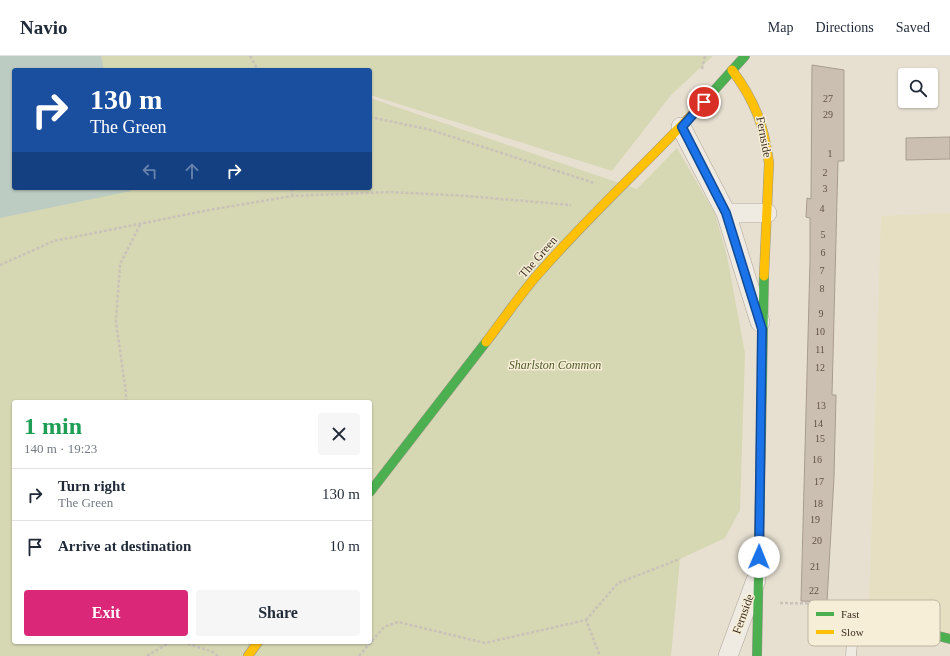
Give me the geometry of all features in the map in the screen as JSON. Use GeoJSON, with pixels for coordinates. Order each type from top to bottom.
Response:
{"type":"FeatureCollection","features":[{"type":"Feature","properties":{"kind":"street","name":"The Green"},"geometry":{"type":"LineString","coordinates":[[372,489],[539,272],[600,207],[682,127],[744,56]]}},
{"type":"Feature","properties":{"kind":"street","name":"Fernside"},"geometry":{"type":"LineString","coordinates":[[732,70],[750,94],[761,117],[769,163],[762,329],[757,656]]}},
{"type":"Feature","properties":{"kind":"street","name":"Fernside"},"geometry":{"type":"LineString","coordinates":[[682,127],[726,213],[762,329]]}},
{"type":"Feature","properties":{"kind":"street"},"geometry":{"type":"LineString","coordinates":[[726,213],[766,213]]}},
{"type":"Feature","properties":{"kind":"street","name":"Fernside"},"geometry":{"type":"LineString","coordinates":[[728,656],[758,572]]}},
{"type":"Feature","properties":{"kind":"street"},"geometry":{"type":"LineString","coordinates":[[940,636],[950,639]]}},
{"type":"Feature","properties":{"kind":"street"},"geometry":{"type":"LineString","coordinates":[[248,656],[257,644]]}},
{"type":"Feature","properties":{"kind":"lane"},"geometry":{"type":"LineString","coordinates":[[851,656],[853,646]]}},
{"type":"Feature","properties":{"kind":"path"},"geometry":{"type":"LineString","coordinates":[[250,56],[257,68]]}},
{"type":"Feature","properties":{"kind":"path"},"geometry":{"type":"LineString","coordinates":[[372,117],[431,130],[616,191]]}},
{"type":"Feature","properties":{"kind":"path"},"geometry":{"type":"LineString","coordinates":[[292,190],[292,196]]}},
{"type":"Feature","properties":{"kind":"path"},"geometry":{"type":"LineString","coordinates":[[0,265],[54,241],[141,223],[292,196],[390,192],[467,196],[600,207]]}},
{"type":"Feature","properties":{"kind":"path"},"geometry":{"type":"LineString","coordinates":[[126,400],[116,322],[120,264],[141,223]]}},
{"type":"Feature","properties":{"kind":"path"},"geometry":{"type":"LineString","coordinates":[[372,641],[384,627],[398,622],[485,643],[586,620],[618,583],[680,559]]}},
{"type":"Feature","properties":{"kind":"path"},"geometry":{"type":"LineString","coordinates":[[759,602],[808,603]]}},
{"type":"Feature","properties":{"kind":"path"},"geometry":{"type":"LineString","coordinates":[[586,620],[600,656]]}},
{"type":"Feature","properties":{"kind":"path"},"geometry":{"type":"LineString","coordinates":[[147,656],[167,644]]}},
{"type":"Feature","properties":{"kind":"path"},"geometry":{"type":"LineString","coordinates":[[189,644],[213,652],[218,656]]}},
{"type":"Feature","properties":{"kind":"path"},"geometry":{"type":"LineString","coordinates":[[359,656],[369,644]]}},
{"type":"Feature","properties":{"kind":"shaded area"},"geometry":{"type":"Polygon","coordinates":[[[0,56],[101,56],[104,68],[12,68],[12,190],[131,191],[0,218],[0,56]]]}},
{"type":"Feature","properties":{"kind":"shaded area"},"geometry":{"type":"Polygon","coordinates":[[[950,213],[950,639],[940,636],[940,600],[869,600],[881,216],[950,213]]]}},
{"type":"Feature","properties":{"kind":"green space","name":"Sharlston Common"},"geometry":{"type":"Polygon","coordinates":[[[0,56],[713,56],[671,95],[612,171],[372,96],[372,68],[12,68],[12,190],[372,190],[372,99],[637,189],[677,148],[715,214],[727,256],[745,353],[740,510],[725,538],[680,559],[671,656],[0,656],[0,56]]]}},
{"type":"Feature","properties":{"kind":"building"},"geometry":{"type":"Polygon","coordinates":[[[812,65],[844,70],[844,161],[838,161],[832,395],[836,395],[834,477],[827,600],[808,600],[808,601],[801,601],[810,261],[810,218],[806,217],[807,198],[811,199],[812,65]]]}},
{"type":"Feature","properties":{"kind":"building"},"geometry":{"type":"Polygon","coordinates":[[[950,137],[950,159],[906,160],[906,138],[950,137]]]}},
{"type":"Feature","properties":{"kind":"traffic: fast"},"geometry":{"type":"LineString","coordinates":[[710,95],[745,56]]}},
{"type":"Feature","properties":{"kind":"traffic: fast"},"geometry":{"type":"LineString","coordinates":[[757,656],[764,276]]}},
{"type":"Feature","properties":{"kind":"traffic: fast"},"geometry":{"type":"LineString","coordinates":[[372,489],[486,342]]}},
{"type":"Feature","properties":{"kind":"traffic: fast"},"geometry":{"type":"LineString","coordinates":[[940,636],[950,639]]}},
{"type":"Feature","properties":{"kind":"traffic: slow"},"geometry":{"type":"LineString","coordinates":[[732,70],[747,92],[757,114],[767,149],[769,163],[764,276]]}},
{"type":"Feature","properties":{"kind":"traffic: slow"},"geometry":{"type":"LineString","coordinates":[[486,342],[540,272],[710,95]]}},
{"type":"Feature","properties":{"kind":"traffic: slow"},"geometry":{"type":"LineString","coordinates":[[248,656],[257,644]]}},
{"type":"Feature","properties":{"kind":"route"},"geometry":{"type":"LineString","coordinates":[[704,102],[682,127],[726,213],[762,329],[759,557]]}}]}
